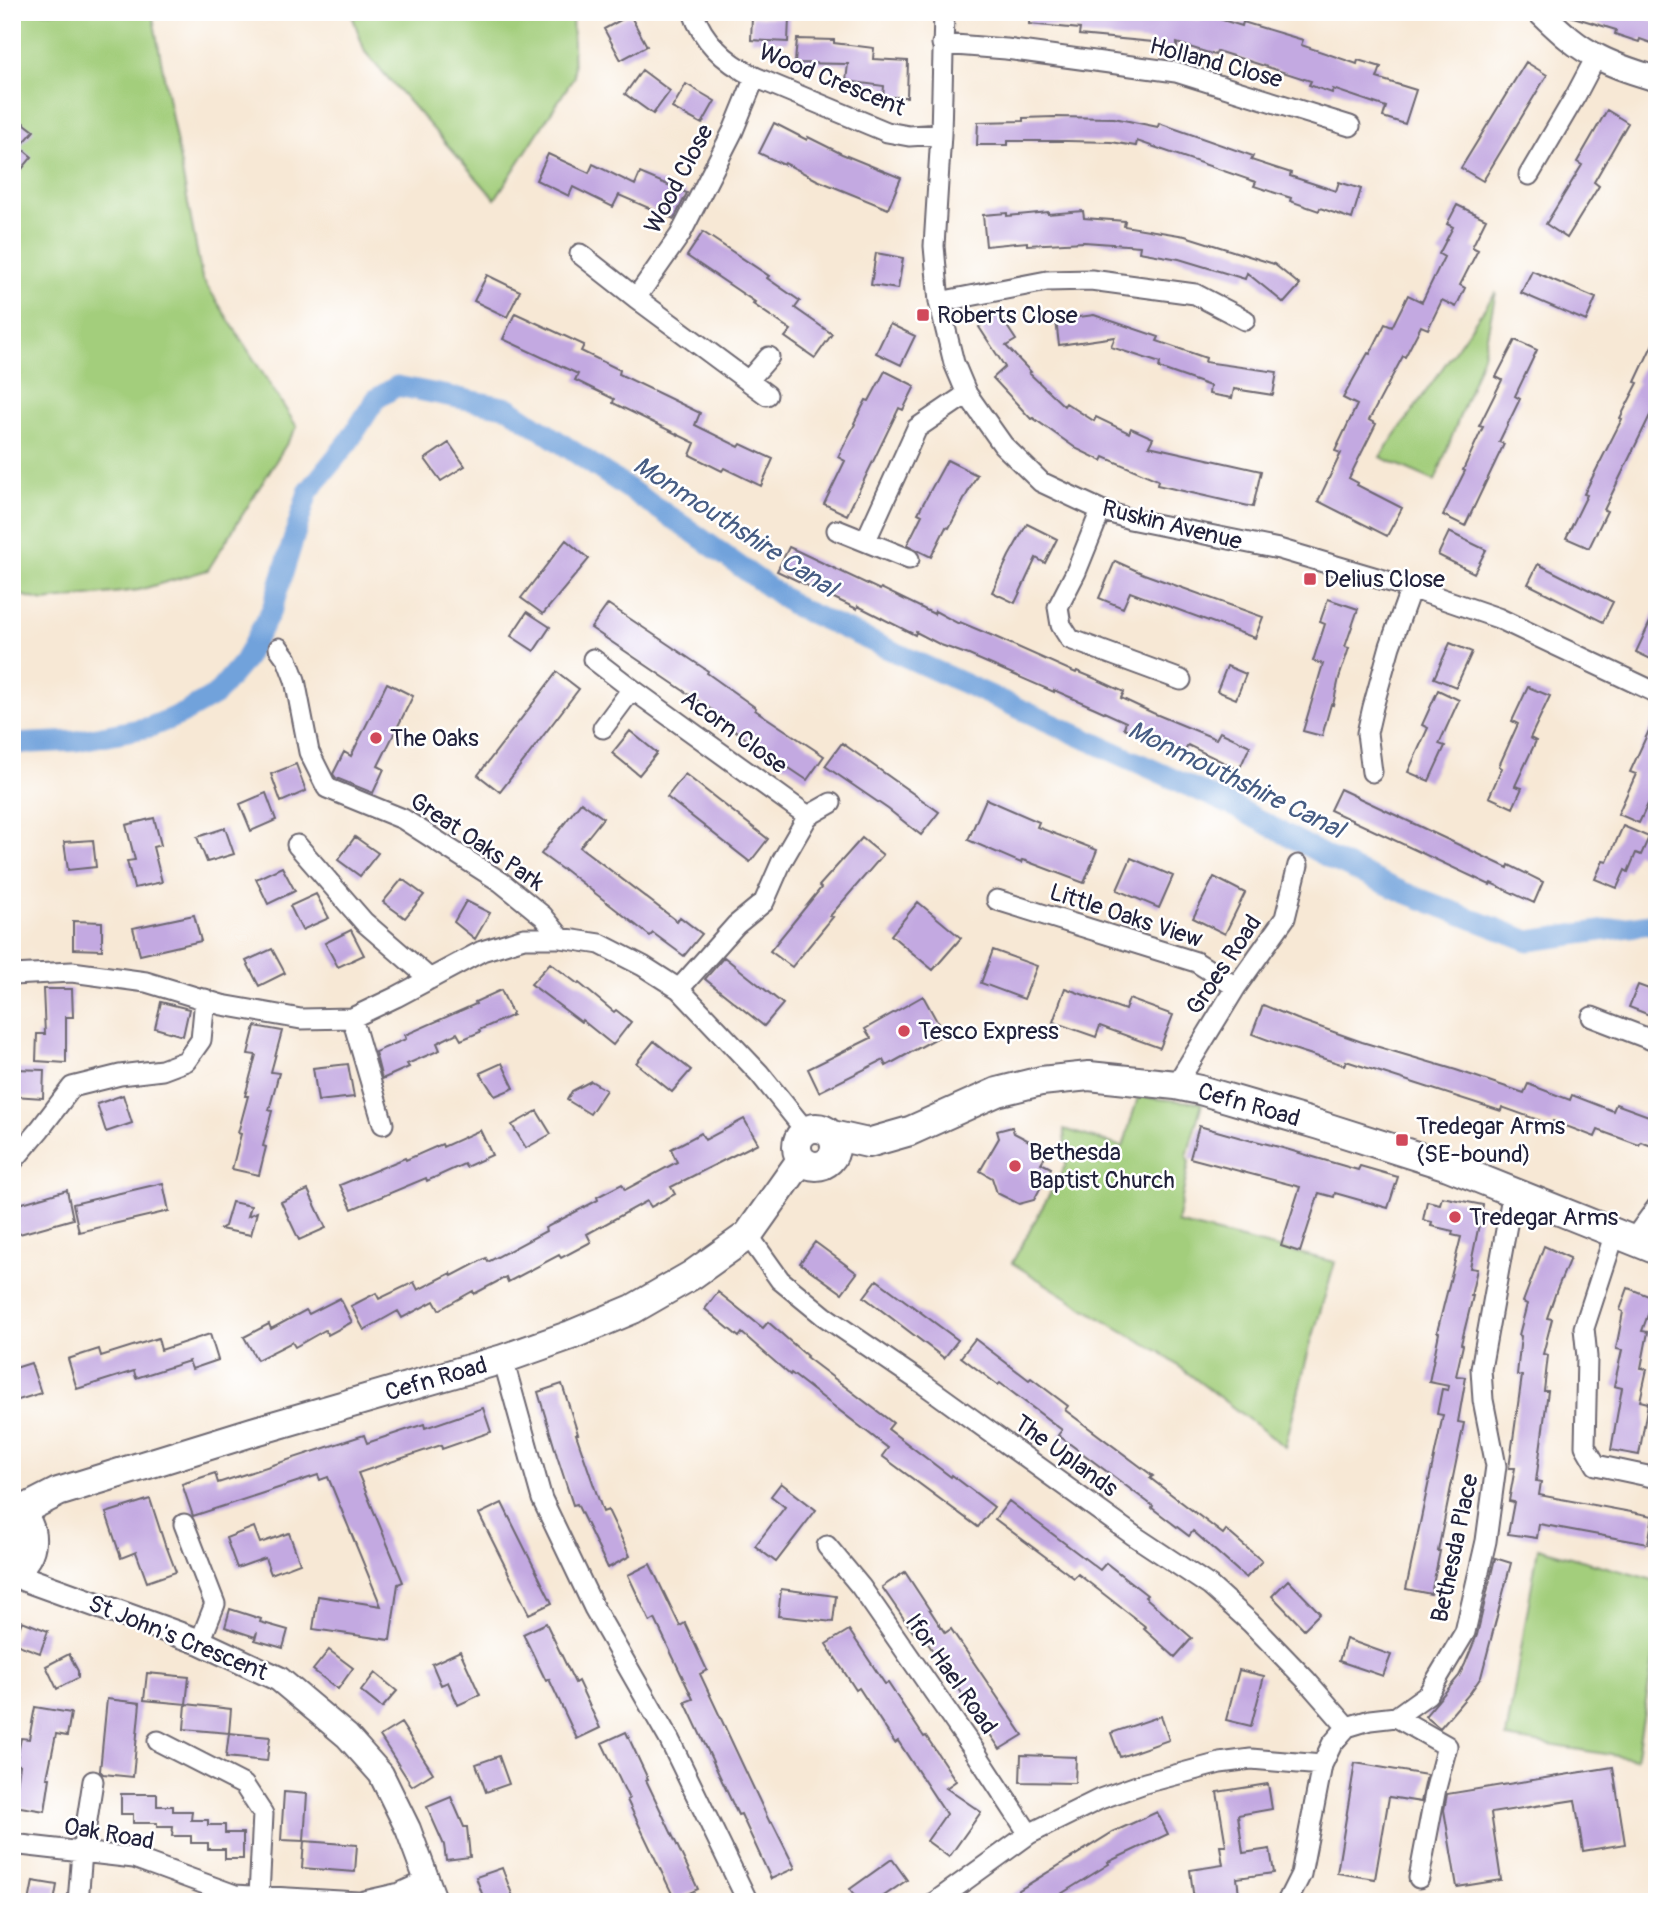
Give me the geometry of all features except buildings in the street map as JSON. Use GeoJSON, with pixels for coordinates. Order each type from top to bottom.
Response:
{"type":"FeatureCollection","features":[{"type":"Feature","properties":{"kind":"main road","name":"Cefn Road"},"geometry":{"type":"LineString","coordinates":[[819,1133],[868,1143],[910,1131],[998,1093],[1041,1081],[1089,1076],[1176,1085],[1332,1129],[1448,1166],[1635,1241]]}},
{"type":"Feature","properties":{"kind":"main road","name":"Cefn Road"},"geometry":{"type":"LineString","coordinates":[[12,1572],[24,1562],[32,1544],[31,1531],[26,1520],[15,1510],[58,1492],[503,1359],[633,1309],[692,1275],[748,1235],[802,1160],[811,1166],[827,1163],[833,1157],[835,1142],[819,1133]]}},
{"type":"Feature","properties":{"kind":"street","name":"Wood Crescent"},"geometry":{"type":"LineString","coordinates":[[693,12],[701,32],[714,48],[740,70],[887,132],[909,136],[940,134]]}},
{"type":"Feature","properties":{"kind":"street","name":"Ruskin Avenue"},"geometry":{"type":"LineString","coordinates":[[944,12],[934,246],[939,302],[954,363],[967,394],[1003,444],[1041,482],[1101,510],[1143,522],[1279,549],[1411,588],[1498,618],[1657,694]]}},
{"type":"Feature","properties":{"kind":"street"},"geometry":{"type":"LineString","coordinates":[[1540,12],[1566,36],[1596,57],[1657,79]]}},
{"type":"Feature","properties":{"kind":"street","name":"Holland Close"},"geometry":{"type":"LineString","coordinates":[[942,44],[1006,49],[1176,72],[1350,126]]}},
{"type":"Feature","properties":{"kind":"street"},"geometry":{"type":"LineString","coordinates":[[1529,175],[1596,57]]}},
{"type":"Feature","properties":{"kind":"street","name":"Wood Close"},"geometry":{"type":"LineString","coordinates":[[636,298],[680,235],[733,131],[755,77]]}},
{"type":"Feature","properties":{"kind":"street"},"geometry":{"type":"LineString","coordinates":[[580,254],[766,395]]}},
{"type":"Feature","properties":{"kind":"street"},"geometry":{"type":"LineString","coordinates":[[939,302],[1048,281],[1091,280],[1195,294],[1245,320]]}},
{"type":"Feature","properties":{"kind":"street"},"geometry":{"type":"LineString","coordinates":[[748,381],[769,357]]}},
{"type":"Feature","properties":{"kind":"street"},"geometry":{"type":"LineString","coordinates":[[866,540],[917,428],[967,394]]}},
{"type":"Feature","properties":{"kind":"street"},"geometry":{"type":"LineString","coordinates":[[1101,510],[1076,572],[1058,607],[1061,625],[1070,639],[1181,680]]}},
{"type":"Feature","properties":{"kind":"street"},"geometry":{"type":"LineString","coordinates":[[837,530],[909,559]]}},
{"type":"Feature","properties":{"kind":"street"},"geometry":{"type":"LineString","coordinates":[[1372,772],[1367,733],[1390,646],[1411,588]]}},
{"type":"Feature","properties":{"kind":"street","name":"Great Oaks Park"},"geometry":{"type":"LineString","coordinates":[[283,654],[300,697],[309,752],[327,788],[403,819],[500,882],[543,916],[561,938]]}},
{"type":"Feature","properties":{"kind":"street","name":"Acorn Close"},"geometry":{"type":"LineString","coordinates":[[593,659],[808,816]]}},
{"type":"Feature","properties":{"kind":"street"},"geometry":{"type":"LineString","coordinates":[[603,728],[632,689]]}},
{"type":"Feature","properties":{"kind":"street"},"geometry":{"type":"LineString","coordinates":[[679,989],[736,925],[764,902],[782,861],[808,816],[831,803]]}},
{"type":"Feature","properties":{"kind":"street"},"geometry":{"type":"LineString","coordinates":[[297,845],[364,922],[430,979]]}},
{"type":"Feature","properties":{"kind":"street","name":"Groes Road"},"geometry":{"type":"LineString","coordinates":[[1176,1085],[1236,987],[1285,918],[1298,865]]}},
{"type":"Feature","properties":{"kind":"street","name":"Little Oaks View"},"geometry":{"type":"LineString","coordinates":[[997,900],[1196,962],[1236,987]]}},
{"type":"Feature","properties":{"kind":"street"},"geometry":{"type":"LineString","coordinates":[[12,975],[72,972],[146,982],[222,1004],[301,1019],[352,1018],[482,951],[524,938],[561,938],[600,944],[643,966],[679,989],[819,1133]]}},
{"type":"Feature","properties":{"kind":"street"},"geometry":{"type":"LineString","coordinates":[[12,1162],[72,1087],[120,1075],[162,1070],[186,1061],[201,1040],[205,999]]}},
{"type":"Feature","properties":{"kind":"street"},"geometry":{"type":"LineString","coordinates":[[1592,1017],[1657,1042]]}},
{"type":"Feature","properties":{"kind":"street"},"geometry":{"type":"LineString","coordinates":[[352,1018],[383,1124]]}},
{"type":"Feature","properties":{"kind":"street","name":"Bethesda Place"},"geometry":{"type":"LineString","coordinates":[[1347,1727],[1370,1720],[1396,1717],[1428,1694],[1465,1632],[1486,1541],[1496,1466],[1483,1400],[1481,1369],[1513,1191]]}},
{"type":"Feature","properties":{"kind":"street"},"geometry":{"type":"LineString","coordinates":[[1657,1206],[1584,1328],[1587,1357],[1585,1446],[1596,1465],[1657,1478]]}},
{"type":"Feature","properties":{"kind":"street","name":"The Uplands"},"geometry":{"type":"LineString","coordinates":[[748,1235],[780,1280],[824,1316],[925,1385],[1133,1535],[1210,1586],[1251,1623],[1347,1727]]}},
{"type":"Feature","properties":{"kind":"street"},"geometry":{"type":"LineString","coordinates":[[503,1359],[542,1499],[594,1608],[669,1739],[748,1902]]}},
{"type":"Feature","properties":{"kind":"street"},"geometry":{"type":"LineString","coordinates":[[184,1524],[215,1604],[201,1642]]}},
{"type":"Feature","properties":{"kind":"street","name":"Ifor Hael Road"},"geometry":{"type":"LineString","coordinates":[[827,1546],[875,1606],[1029,1834]]}},
{"type":"Feature","properties":{"kind":"street","name":"St John's Crescent"},"geometry":{"type":"LineString","coordinates":[[12,1572],[201,1642],[279,1679],[348,1736],[381,1774],[408,1829],[431,1891]]}},
{"type":"Feature","properties":{"kind":"street"},"geometry":{"type":"LineString","coordinates":[[1396,1717],[1447,1746],[1419,1878]]}},
{"type":"Feature","properties":{"kind":"street"},"geometry":{"type":"LineString","coordinates":[[1287,1902],[1301,1874],[1322,1765],[1332,1744],[1347,1727]]}},
{"type":"Feature","properties":{"kind":"street"},"geometry":{"type":"LineString","coordinates":[[158,1741],[244,1785],[262,1814],[258,1896]]}},
{"type":"Feature","properties":{"kind":"street"},"geometry":{"type":"LineString","coordinates":[[935,1902],[1029,1834],[1100,1799],[1145,1783],[1220,1763],[1251,1759],[1322,1765]]}},
{"type":"Feature","properties":{"kind":"street"},"geometry":{"type":"LineString","coordinates":[[78,1902],[82,1852],[93,1781]]}},
{"type":"Feature","properties":{"kind":"street","name":"Oak Road"},"geometry":{"type":"LineString","coordinates":[[12,1844],[134,1858],[235,1898],[258,1896],[359,1902],[400,1893],[431,1891]]}},
{"type":"Feature","properties":{"kind":"green space"},"geometry":{"type":"Polygon","coordinates":[[[12,12],[152,12],[202,278],[297,427],[208,570],[139,590],[44,601],[12,593],[12,12]]]}},
{"type":"Feature","properties":{"kind":"green space"},"geometry":{"type":"Polygon","coordinates":[[[351,12],[572,12],[574,77],[495,199],[365,52],[351,12]]]}},
{"type":"Feature","properties":{"kind":"green space"},"geometry":{"type":"Polygon","coordinates":[[[1496,292],[1483,355],[1435,481],[1380,457],[1496,292]]]}},
{"type":"Feature","properties":{"kind":"green space"},"geometry":{"type":"Polygon","coordinates":[[[1138,1097],[1202,1103],[1187,1156],[1189,1163],[1177,1223],[1335,1262],[1308,1353],[1285,1447],[1160,1352],[1012,1263],[1066,1164],[1064,1129],[1123,1147],[1138,1097]]]}},
{"type":"Feature","properties":{"kind":"green space"},"geometry":{"type":"Polygon","coordinates":[[[1538,1548],[1657,1581],[1657,1638],[1636,1759],[1506,1738],[1538,1548]]]}},
{"type":"Feature","properties":{"kind":"waterway","name":"Monmouthshire Canal"},"geometry":{"type":"LineString","coordinates":[[12,744],[76,741],[150,727],[182,714],[215,695],[244,661],[272,609],[308,492],[349,441],[376,399],[397,386],[509,408],[691,531],[796,607],[1235,807],[1335,861],[1403,892],[1529,941],[1657,923]]}},
{"type":"Feature","properties":{"kind":"place","name":"Roberts Close"},"geometry":{"type":"Point","coordinates":[923,315]}},
{"type":"Feature","properties":{"kind":"place","name":"Delius Close"},"geometry":{"type":"Point","coordinates":[1310,579]}},
{"type":"Feature","properties":{"kind":"place","name":"The Oaks"},"geometry":{"type":"Point","coordinates":[376,738]}},
{"type":"Feature","properties":{"kind":"place","name":"Tesco Express"},"geometry":{"type":"Point","coordinates":[904,1031]}},
{"type":"Feature","properties":{"kind":"place","name":"Tredegar Arms (SE-bound)"},"geometry":{"type":"Point","coordinates":[1402,1140]}},
{"type":"Feature","properties":{"kind":"place","name":"Bethesda Baptist Church"},"geometry":{"type":"Point","coordinates":[1015,1166]}},
{"type":"Feature","properties":{"kind":"place","name":"Tredegar Arms"},"geometry":{"type":"Point","coordinates":[1455,1217]}}]}
